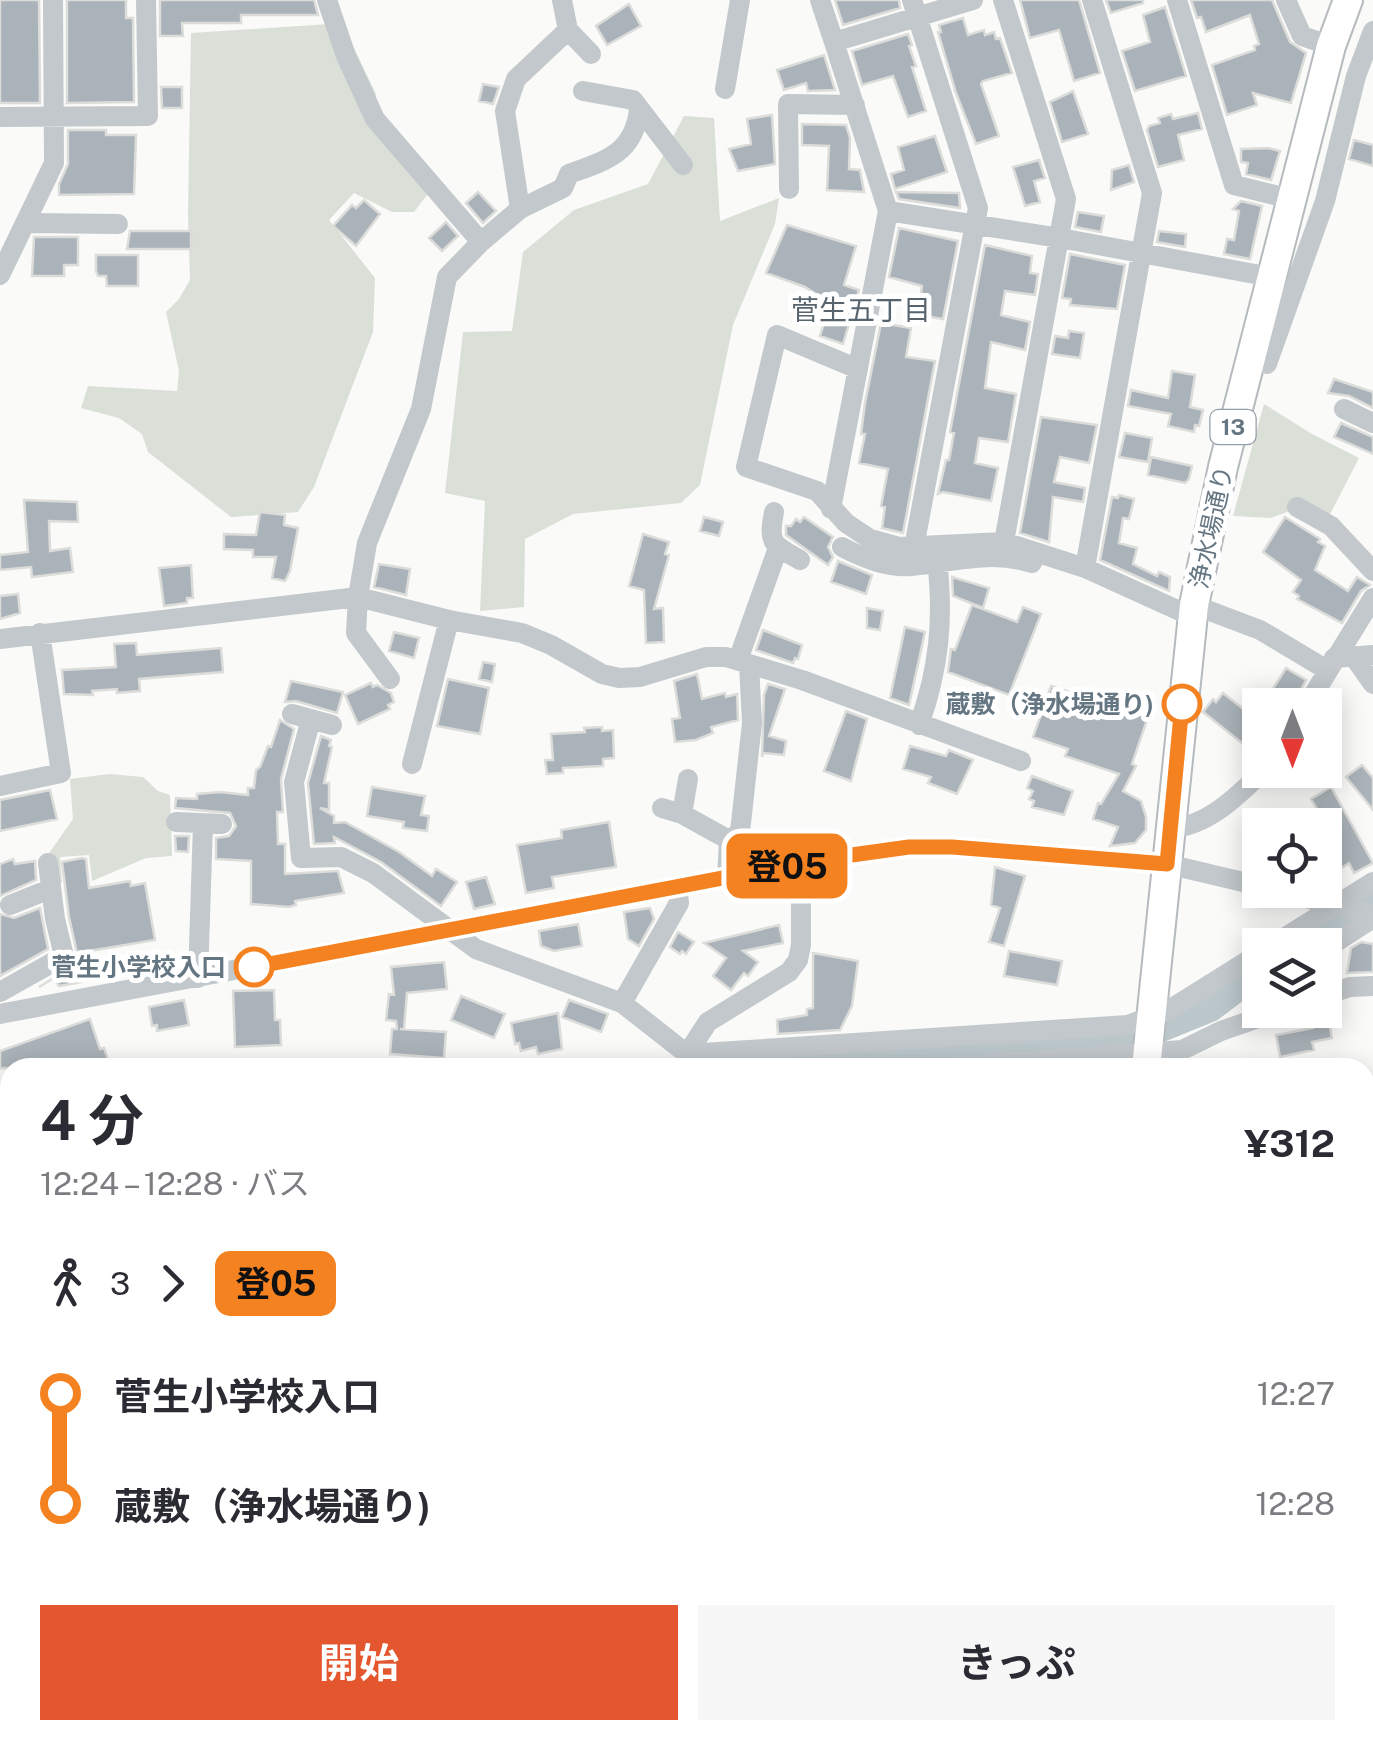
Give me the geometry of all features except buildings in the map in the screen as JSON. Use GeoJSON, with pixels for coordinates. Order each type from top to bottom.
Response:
{"type":"FeatureCollection","features":[{"type":"Feature","properties":{"kind":"main road","name":"浄水場通り"},"geometry":{"type":"LineString","coordinates":[[1146,1058],[1193,611],[1207,535],[1258,362],[1271,277],[1330,46],[1348,0]]}},
{"type":"Feature","properties":{"kind":"street"},"geometry":{"type":"LineString","coordinates":[[0,275],[54,163],[54,0]]}},
{"type":"Feature","properties":{"kind":"street"},"geometry":{"type":"LineString","coordinates":[[0,117],[148,116],[146,0]]}},
{"type":"Feature","properties":{"kind":"street"},"geometry":{"type":"LineString","coordinates":[[327,0],[346,56],[375,119],[481,242]]}},
{"type":"Feature","properties":{"kind":"street"},"geometry":{"type":"LineString","coordinates":[[562,0],[568,30],[591,54]]}},
{"type":"Feature","properties":{"kind":"street"},"geometry":{"type":"LineString","coordinates":[[724,90],[740,0]]}},
{"type":"Feature","properties":{"kind":"street"},"geometry":{"type":"LineString","coordinates":[[820,0],[888,211],[831,509]]}},
{"type":"Feature","properties":{"kind":"street"},"geometry":{"type":"LineString","coordinates":[[834,42],[915,9],[973,0]]}},
{"type":"Feature","properties":{"kind":"street"},"geometry":{"type":"LineString","coordinates":[[1004,0],[1065,194],[1004,542]]}},
{"type":"Feature","properties":{"kind":"street"},"geometry":{"type":"LineString","coordinates":[[842,547],[885,564],[910,566],[937,560],[1012,556],[1065,574],[1077,566],[1152,192],[1092,0]]}},
{"type":"Feature","properties":{"kind":"street"},"geometry":{"type":"LineString","coordinates":[[1177,0],[1234,185],[1291,199]]}},
{"type":"Feature","properties":{"kind":"street"},"geometry":{"type":"LineString","coordinates":[[1286,0],[1302,36],[1330,46]]}},
{"type":"Feature","properties":{"kind":"street"},"geometry":{"type":"LineString","coordinates":[[914,547],[978,208],[915,9]]}},
{"type":"Feature","properties":{"kind":"street"},"geometry":{"type":"LineString","coordinates":[[520,209],[505,111],[516,79],[568,30]]}},
{"type":"Feature","properties":{"kind":"street"},"geometry":{"type":"LineString","coordinates":[[1258,362],[1326,200],[1356,76],[1373,31]]}},
{"type":"Feature","properties":{"kind":"street"},"geometry":{"type":"LineString","coordinates":[[583,91],[633,100],[682,165]]}},
{"type":"Feature","properties":{"kind":"street"},"geometry":{"type":"LineString","coordinates":[[789,189],[788,104],[855,105]]}},
{"type":"Feature","properties":{"kind":"street"},"geometry":{"type":"LineString","coordinates":[[390,678],[356,633],[358,597],[368,544],[420,410],[447,277],[520,209],[563,188],[569,174],[619,154],[636,130],[640,111]]}},
{"type":"Feature","properties":{"kind":"street"},"geometry":{"type":"LineString","coordinates":[[888,211],[1271,277]]}},
{"type":"Feature","properties":{"kind":"street"},"geometry":{"type":"LineString","coordinates":[[27,223],[118,224]]}},
{"type":"Feature","properties":{"kind":"street"},"geometry":{"type":"LineString","coordinates":[[858,369],[777,335],[746,466],[817,491],[831,509],[870,539],[899,547],[1004,542],[1193,611],[1347,660],[1373,684]]}},
{"type":"Feature","properties":{"kind":"street"},"geometry":{"type":"LineString","coordinates":[[1344,409],[1373,423]]}},
{"type":"Feature","properties":{"kind":"street"},"geometry":{"type":"LineString","coordinates":[[1296,507],[1330,526],[1373,571]]}},
{"type":"Feature","properties":{"kind":"street"},"geometry":{"type":"LineString","coordinates":[[774,512],[770,534],[774,546],[800,560]]}},
{"type":"Feature","properties":{"kind":"street"},"geometry":{"type":"LineString","coordinates":[[729,840],[740,832],[752,723],[744,662],[778,548]]}},
{"type":"Feature","properties":{"kind":"street"},"geometry":{"type":"LineString","coordinates":[[919,725],[940,637],[942,610],[937,560]]}},
{"type":"Feature","properties":{"kind":"street"},"geometry":{"type":"LineString","coordinates":[[0,640],[358,597],[522,633],[602,674],[619,678],[640,677],[706,657],[744,662],[1021,760]]}},
{"type":"Feature","properties":{"kind":"street"},"geometry":{"type":"LineString","coordinates":[[1322,688],[1347,660],[1373,598]]}},
{"type":"Feature","properties":{"kind":"street"},"geometry":{"type":"LineString","coordinates":[[412,764],[449,620]]}},
{"type":"Feature","properties":{"kind":"street"},"geometry":{"type":"LineString","coordinates":[[0,786],[61,773],[40,634]]}},
{"type":"Feature","properties":{"kind":"street"},"geometry":{"type":"LineString","coordinates":[[332,725],[301,716],[294,782],[301,858],[341,856],[373,873],[476,949],[622,1003],[689,1058]]}},
{"type":"Feature","properties":{"kind":"street"},"geometry":{"type":"LineString","coordinates":[[688,779],[672,811],[729,840]]}},
{"type":"Feature","properties":{"kind":"street"},"geometry":{"type":"LineString","coordinates":[[1170,828],[1185,828],[1205,818],[1246,788]]}},
{"type":"Feature","properties":{"kind":"street"},"geometry":{"type":"LineString","coordinates":[[176,822],[212,824],[198,978]]}},
{"type":"Feature","properties":{"kind":"street"},"geometry":{"type":"LineString","coordinates":[[727,878],[729,840]]}},
{"type":"Feature","properties":{"kind":"street"},"geometry":{"type":"LineString","coordinates":[[0,1014],[823,859],[909,847],[1167,864],[1242,882]]}},
{"type":"Feature","properties":{"kind":"street"},"geometry":{"type":"LineString","coordinates":[[692,1058],[708,1022],[789,972],[798,960],[801,891],[818,880],[823,859]]}},
{"type":"Feature","properties":{"kind":"street"},"geometry":{"type":"LineString","coordinates":[[0,992],[64,956],[48,863]]}},
{"type":"Feature","properties":{"kind":"street"},"geometry":{"type":"LineString","coordinates":[[1342,903],[1373,882]]}},
{"type":"Feature","properties":{"kind":"street"},"geometry":{"type":"LineString","coordinates":[[622,1003],[679,903],[678,886]]}},
{"type":"Feature","properties":{"kind":"street"},"geometry":{"type":"LineString","coordinates":[[10,905],[50,890]]}},
{"type":"Feature","properties":{"kind":"street"},"geometry":{"type":"LineString","coordinates":[[1342,907],[1373,916]]}},
{"type":"Feature","properties":{"kind":"street"},"geometry":{"type":"LineString","coordinates":[[1301,928],[1334,908]]}},
{"type":"Feature","properties":{"kind":"street"},"geometry":{"type":"LineString","coordinates":[[1342,937],[1373,916]]}},
{"type":"Feature","properties":{"kind":"street"},"geometry":{"type":"LineString","coordinates":[[712,1058],[1128,1024],[1169,1010],[1242,964]]}},
{"type":"Feature","properties":{"kind":"street"},"geometry":{"type":"LineString","coordinates":[[1342,990],[1373,986]]}},
{"type":"Feature","properties":{"kind":"street"},"geometry":{"type":"LineString","coordinates":[[1156,1058],[1242,1024]]}},
{"type":"Feature","properties":{"kind":"street"},"geometry":{"type":"LineString","coordinates":[[949,1036],[950,1058]]}},
{"type":"Feature","properties":{"kind":"shaded area"},"geometry":{"type":"Polygon","coordinates":[[[329,24],[352,44],[376,94],[377,128],[427,195],[414,212],[392,212],[354,193],[329,220],[375,278],[373,332],[314,487],[298,512],[231,517],[148,452],[142,434],[119,418],[81,408],[88,386],[177,391],[179,371],[166,312],[190,280],[191,33],[329,24]]]}},
{"type":"Feature","properties":{"kind":"shaded area"},"geometry":{"type":"Polygon","coordinates":[[[684,116],[714,118],[720,221],[779,198],[775,224],[733,325],[700,485],[681,503],[573,514],[525,539],[524,607],[480,611],[485,501],[445,493],[463,332],[512,331],[523,252],[574,210],[648,184],[684,116]]]}},
{"type":"Feature","properties":{"kind":"shaded area"},"geometry":{"type":"Polygon","coordinates":[[[1264,404],[1359,458],[1327,520],[1292,510],[1271,518],[1233,516],[1264,404]]]}},
{"type":"Feature","properties":{"kind":"shaded area"},"geometry":{"type":"Polygon","coordinates":[[[109,774],[143,777],[158,791],[170,795],[172,856],[146,858],[92,881],[89,855],[60,857],[62,883],[54,884],[45,859],[73,819],[70,779],[109,774]]]}},
{"type":"Feature","properties":{"kind":"waterway"},"geometry":{"type":"LineString","coordinates":[[1322,928],[1373,895]]}},
{"type":"Feature","properties":{"kind":"waterway"},"geometry":{"type":"LineString","coordinates":[[894,1058],[1126,1041],[1210,1007],[1242,983]]}},
{"type":"Feature","properties":{"kind":"bus line","name":"登05"},"geometry":{"type":"LineString","coordinates":[[254,967],[823,859],[909,847],[1167,864],[1182,704]]}},
{"type":"Feature","properties":{"kind":"place","name":"蔵敷（浄水場通り)"},"geometry":{"type":"Point","coordinates":[1182,704]}},
{"type":"Feature","properties":{"kind":"place","name":"菅生小学校入口"},"geometry":{"type":"Point","coordinates":[254,967]}},
{"type":"Feature","properties":{"kind":"district","name":"菅生五丁目"},"geometry":{"type":"Point","coordinates":[861,309]}}]}
